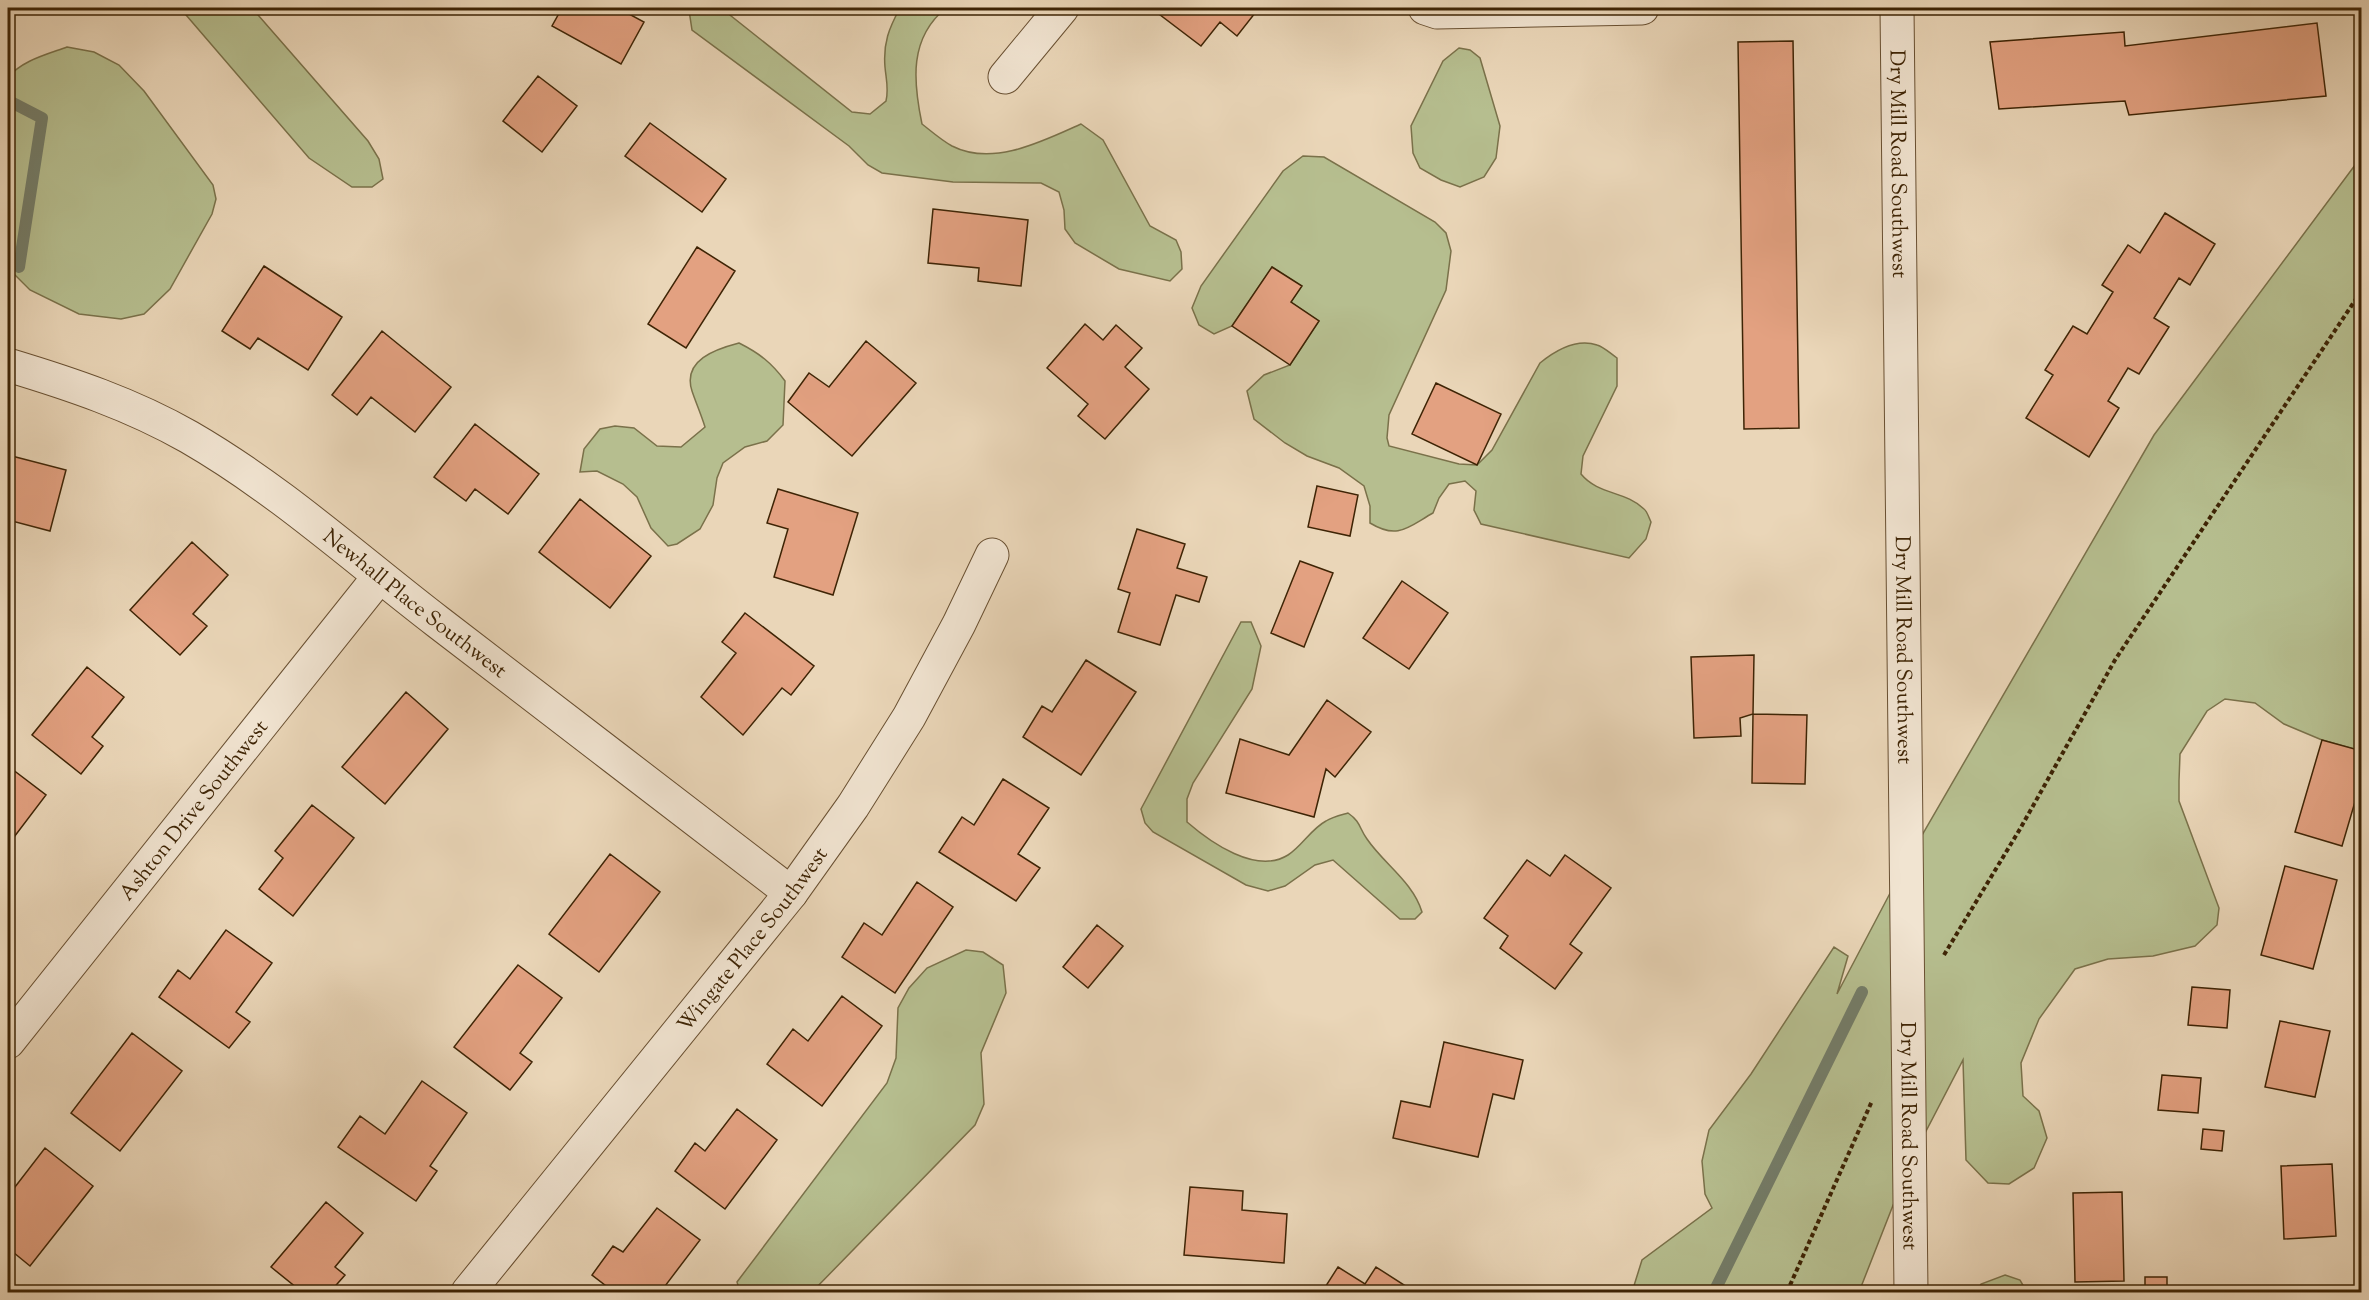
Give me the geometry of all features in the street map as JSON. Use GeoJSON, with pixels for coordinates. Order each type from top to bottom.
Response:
{"type":"FeatureCollection","features":[{"type":"Feature","properties":{"kind":"street"},"geometry":{"type":"LineString","coordinates":[[1005,77],[1062,8]]}},
{"type":"Feature","properties":{"kind":"street"},"geometry":{"type":"LineString","coordinates":[[1425,8],[1437,12],[1642,8]]}},
{"type":"Feature","properties":{"kind":"street","name":"Dry Mill Road Southwest"},"geometry":{"type":"LineString","coordinates":[[1897,8],[1911,1293]]}},
{"type":"Feature","properties":{"kind":"street","name":"Newhall Place Southwest"},"geometry":{"type":"LineString","coordinates":[[8,365],[81,387],[130,408],[188,436],[259,483],[791,893]]}},
{"type":"Feature","properties":{"kind":"street","name":"Wingate Place Southwest"},"geometry":{"type":"LineString","coordinates":[[468,1293],[791,893],[853,806],[909,717],[959,624],[992,555]]}},
{"type":"Feature","properties":{"kind":"street","name":"Ashton Drive Southwest"},"geometry":{"type":"LineString","coordinates":[[8,1042],[379,577]]}},
{"type":"Feature","properties":{"kind":"path"},"geometry":{"type":"LineString","coordinates":[[1942,959],[2020,829],[2115,660],[2361,290]]}},
{"type":"Feature","properties":{"kind":"path"},"geometry":{"type":"LineString","coordinates":[[1787,1293],[1874,1096]]}},
{"type":"Feature","properties":{"kind":"green space"},"geometry":{"type":"Polygon","coordinates":[[[180,8],[252,8],[368,141],[379,159],[383,179],[372,187],[352,187],[309,158],[180,8]]]}},
{"type":"Feature","properties":{"kind":"green space"},"geometry":{"type":"Polygon","coordinates":[[[690,8],[721,8],[852,112],[870,114],[886,101],[886,43],[900,8],[946,8],[925,33],[917,61],[917,92],[922,124],[952,146],[968,152],[984,154],[1018,149],[1051,138],[1081,124],[1103,140],[1150,226],[1176,240],[1181,252],[1182,269],[1170,281],[1119,269],[1075,243],[1065,229],[1064,210],[1059,192],[1041,183],[953,182],[882,173],[868,165],[849,146],[692,30],[690,8]]]}},
{"type":"Feature","properties":{"kind":"green space"},"geometry":{"type":"Polygon","coordinates":[[[67,47],[94,52],[119,65],[144,91],[213,185],[216,199],[212,214],[170,289],[144,314],[121,319],[79,314],[30,290],[8,268],[8,78],[27,63],[67,47]]]}},
{"type":"Feature","properties":{"kind":"green space"},"geometry":{"type":"Polygon","coordinates":[[[1459,48],[1470,50],[1480,58],[1500,126],[1496,158],[1484,177],[1460,187],[1441,180],[1420,168],[1413,153],[1411,126],[1443,61],[1459,48]]]}},
{"type":"Feature","properties":{"kind":"green space"},"geometry":{"type":"Polygon","coordinates":[[[1303,156],[1324,157],[1435,222],[1446,233],[1451,251],[1446,290],[1389,415],[1387,438],[1389,446],[1459,464],[1477,465],[1492,450],[1540,363],[1546,358],[1567,346],[1589,343],[1600,346],[1617,358],[1617,386],[1583,456],[1581,474],[1595,486],[1629,499],[1646,511],[1651,522],[1646,539],[1629,558],[1481,524],[1474,510],[1476,491],[1465,481],[1449,484],[1439,498],[1433,513],[1403,530],[1388,531],[1370,523],[1370,506],[1364,486],[1339,468],[1307,456],[1285,443],[1254,419],[1247,391],[1264,375],[1290,365],[1319,321],[1291,302],[1301,286],[1272,267],[1232,326],[1214,334],[1199,325],[1192,308],[1201,286],[1283,171],[1303,156]]]}},
{"type":"Feature","properties":{"kind":"green space"},"geometry":{"type":"Polygon","coordinates":[[[2361,157],[2361,751],[2322,740],[2284,724],[2255,703],[2225,699],[2207,711],[2180,754],[2179,801],[2219,908],[2217,925],[2195,946],[2153,956],[2108,959],[2075,969],[2039,1019],[2021,1063],[2023,1096],[2039,1111],[2047,1138],[2034,1168],[2009,1184],[1988,1183],[1966,1160],[1963,1060],[1910,1162],[1859,1292],[1632,1292],[1642,1260],[1712,1208],[1705,1194],[1702,1161],[1709,1130],[1751,1074],[1834,947],[1848,956],[1837,994],[1907,861],[2154,435],[2361,157]]]}},
{"type":"Feature","properties":{"kind":"green space"},"geometry":{"type":"Polygon","coordinates":[[[739,343],[765,359],[785,381],[783,425],[767,441],[745,447],[723,463],[717,478],[713,505],[700,529],[677,544],[668,546],[651,528],[637,497],[623,484],[597,471],[580,472],[584,449],[600,429],[615,426],[634,428],[657,446],[681,447],[705,427],[692,391],[690,380],[692,371],[696,364],[711,353],[739,343]]]}},
{"type":"Feature","properties":{"kind":"green space"},"geometry":{"type":"Polygon","coordinates":[[[1241,622],[1251,622],[1261,646],[1252,689],[1193,783],[1187,799],[1187,822],[1234,854],[1262,861],[1275,860],[1288,855],[1321,824],[1348,813],[1358,822],[1374,848],[1412,891],[1422,912],[1415,919],[1400,919],[1333,860],[1315,865],[1285,886],[1268,891],[1246,885],[1153,832],[1145,823],[1141,809],[1241,622]]]}},
{"type":"Feature","properties":{"kind":"green space"},"geometry":{"type":"Polygon","coordinates":[[[966,950],[983,952],[1003,965],[1006,993],[981,1053],[984,1104],[975,1125],[812,1292],[740,1292],[737,1282],[887,1083],[896,1058],[898,1008],[909,988],[927,968],[966,950]]]}},
{"type":"Feature","properties":{"kind":"green space"},"geometry":{"type":"Polygon","coordinates":[[[2005,1275],[2020,1280],[2027,1292],[1976,1292],[1981,1284],[2005,1275]]]}},
{"type":"Feature","properties":{"kind":"building"},"geometry":{"type":"Polygon","coordinates":[[[562,8],[618,8],[644,22],[621,64],[552,26],[562,8]]]}},
{"type":"Feature","properties":{"kind":"building"},"geometry":{"type":"Polygon","coordinates":[[[1151,8],[1259,8],[1237,36],[1220,22],[1201,46],[1151,8]]]}},
{"type":"Feature","properties":{"kind":"building"},"geometry":{"type":"Polygon","coordinates":[[[2317,23],[2326,96],[2129,115],[2125,101],[1999,109],[1990,42],[2124,32],[2125,46],[2317,23]]]}},
{"type":"Feature","properties":{"kind":"building"},"geometry":{"type":"Polygon","coordinates":[[[1793,41],[1799,428],[1744,429],[1738,42],[1793,41]]]}},
{"type":"Feature","properties":{"kind":"building"},"geometry":{"type":"Polygon","coordinates":[[[538,76],[577,106],[542,152],[503,121],[538,76]]]}},
{"type":"Feature","properties":{"kind":"building"},"geometry":{"type":"Polygon","coordinates":[[[650,123],[726,179],[702,212],[625,156],[650,123]]]}},
{"type":"Feature","properties":{"kind":"building"},"geometry":{"type":"Polygon","coordinates":[[[933,209],[1028,220],[1021,286],[978,281],[979,268],[928,263],[933,209]]]}},
{"type":"Feature","properties":{"kind":"building"},"geometry":{"type":"Polygon","coordinates":[[[2165,213],[2215,244],[2190,285],[2179,278],[2154,318],[2169,327],[2139,374],[2128,368],[2108,401],[2119,408],[2089,457],[2026,418],[2053,375],[2045,370],[2073,326],[2087,334],[2113,292],[2102,285],[2128,245],[2140,253],[2165,213]]]}},
{"type":"Feature","properties":{"kind":"building"},"geometry":{"type":"Polygon","coordinates":[[[697,247],[735,271],[686,348],[648,324],[697,247]]]}},
{"type":"Feature","properties":{"kind":"building"},"geometry":{"type":"Polygon","coordinates":[[[264,266],[342,317],[308,370],[258,338],[250,349],[222,331],[264,266]]]}},
{"type":"Feature","properties":{"kind":"building"},"geometry":{"type":"Polygon","coordinates":[[[1272,267],[1302,286],[1291,302],[1319,321],[1290,365],[1232,326],[1272,267]]]}},
{"type":"Feature","properties":{"kind":"building"},"geometry":{"type":"Polygon","coordinates":[[[1085,324],[1103,340],[1116,325],[1142,348],[1125,367],[1149,389],[1105,439],[1078,416],[1088,404],[1047,368],[1085,324]]]}},
{"type":"Feature","properties":{"kind":"building"},"geometry":{"type":"Polygon","coordinates":[[[382,331],[451,387],[415,432],[371,397],[357,415],[332,395],[382,331]]]}},
{"type":"Feature","properties":{"kind":"building"},"geometry":{"type":"Polygon","coordinates":[[[866,341],[916,383],[852,456],[788,402],[809,373],[829,387],[866,341]]]}},
{"type":"Feature","properties":{"kind":"building"},"geometry":{"type":"Polygon","coordinates":[[[1436,383],[1501,414],[1477,465],[1412,434],[1436,383]]]}},
{"type":"Feature","properties":{"kind":"building"},"geometry":{"type":"Polygon","coordinates":[[[475,424],[539,474],[508,514],[475,489],[466,501],[434,477],[475,424]]]}},
{"type":"Feature","properties":{"kind":"building"},"geometry":{"type":"Polygon","coordinates":[[[8,455],[66,470],[50,531],[8,520],[8,455]]]}},
{"type":"Feature","properties":{"kind":"building"},"geometry":{"type":"Polygon","coordinates":[[[1317,486],[1358,495],[1350,536],[1308,527],[1317,486]]]}},
{"type":"Feature","properties":{"kind":"building"},"geometry":{"type":"Polygon","coordinates":[[[778,489],[858,513],[833,595],[774,577],[788,529],[767,523],[778,489]]]}},
{"type":"Feature","properties":{"kind":"building"},"geometry":{"type":"Polygon","coordinates":[[[580,499],[651,556],[610,608],[539,552],[580,499]]]}},
{"type":"Feature","properties":{"kind":"building"},"geometry":{"type":"Polygon","coordinates":[[[1137,529],[1185,544],[1177,568],[1207,577],[1199,602],[1176,595],[1160,645],[1118,632],[1130,593],[1118,589],[1137,529]]]}},
{"type":"Feature","properties":{"kind":"building"},"geometry":{"type":"Polygon","coordinates":[[[192,542],[228,575],[193,614],[207,626],[180,655],[130,610],[192,542]]]}},
{"type":"Feature","properties":{"kind":"building"},"geometry":{"type":"Polygon","coordinates":[[[1300,561],[1333,573],[1304,647],[1271,633],[1300,561]]]}},
{"type":"Feature","properties":{"kind":"building"},"geometry":{"type":"Polygon","coordinates":[[[1402,581],[1448,613],[1409,669],[1363,638],[1402,581]]]}},
{"type":"Feature","properties":{"kind":"building"},"geometry":{"type":"Polygon","coordinates":[[[745,613],[814,666],[791,695],[782,688],[743,735],[701,697],[736,653],[722,642],[745,613]]]}},
{"type":"Feature","properties":{"kind":"building"},"geometry":{"type":"Polygon","coordinates":[[[1754,655],[1753,714],[1740,718],[1741,736],[1694,738],[1691,657],[1754,655]]]}},
{"type":"Feature","properties":{"kind":"building"},"geometry":{"type":"Polygon","coordinates":[[[1086,660],[1136,692],[1081,775],[1023,737],[1042,706],[1052,712],[1086,660]]]}},
{"type":"Feature","properties":{"kind":"building"},"geometry":{"type":"Polygon","coordinates":[[[87,667],[124,697],[92,737],[103,746],[81,774],[32,735],[87,667]]]}},
{"type":"Feature","properties":{"kind":"building"},"geometry":{"type":"Polygon","coordinates":[[[406,692],[448,729],[385,804],[342,767],[406,692]]]}},
{"type":"Feature","properties":{"kind":"building"},"geometry":{"type":"Polygon","coordinates":[[[1327,700],[1371,732],[1335,777],[1326,769],[1314,817],[1226,793],[1240,739],[1289,755],[1327,700]]]}},
{"type":"Feature","properties":{"kind":"building"},"geometry":{"type":"Polygon","coordinates":[[[1753,714],[1807,715],[1805,784],[1752,783],[1753,714]]]}},
{"type":"Feature","properties":{"kind":"building"},"geometry":{"type":"Polygon","coordinates":[[[2322,740],[2362,751],[2362,778],[2342,846],[2295,832],[2322,740]]]}},
{"type":"Feature","properties":{"kind":"building"},"geometry":{"type":"Polygon","coordinates":[[[8,766],[46,795],[8,845],[8,766]]]}},
{"type":"Feature","properties":{"kind":"building"},"geometry":{"type":"Polygon","coordinates":[[[1003,779],[1049,808],[1018,854],[1040,868],[1016,901],[939,852],[962,817],[974,825],[1003,779]]]}},
{"type":"Feature","properties":{"kind":"building"},"geometry":{"type":"Polygon","coordinates":[[[312,805],[354,838],[293,916],[259,889],[283,858],[275,851],[312,805]]]}},
{"type":"Feature","properties":{"kind":"building"},"geometry":{"type":"Polygon","coordinates":[[[610,854],[660,892],[599,972],[549,934],[610,854]]]}},
{"type":"Feature","properties":{"kind":"building"},"geometry":{"type":"Polygon","coordinates":[[[1565,855],[1611,888],[1570,944],[1582,953],[1555,989],[1500,948],[1508,936],[1484,918],[1527,860],[1550,876],[1565,855]]]}},
{"type":"Feature","properties":{"kind":"building"},"geometry":{"type":"Polygon","coordinates":[[[2285,866],[2337,880],[2313,969],[2261,955],[2285,866]]]}},
{"type":"Feature","properties":{"kind":"building"},"geometry":{"type":"Polygon","coordinates":[[[917,882],[953,907],[895,993],[842,957],[864,923],[882,935],[917,882]]]}},
{"type":"Feature","properties":{"kind":"building"},"geometry":{"type":"Polygon","coordinates":[[[1097,925],[1123,946],[1088,988],[1063,967],[1097,925]]]}},
{"type":"Feature","properties":{"kind":"building"},"geometry":{"type":"Polygon","coordinates":[[[226,930],[272,963],[236,1012],[250,1022],[229,1048],[159,997],[178,970],[190,979],[226,930]]]}},
{"type":"Feature","properties":{"kind":"building"},"geometry":{"type":"Polygon","coordinates":[[[518,965],[562,998],[520,1053],[532,1062],[510,1090],[454,1047],[518,965]]]}},
{"type":"Feature","properties":{"kind":"building"},"geometry":{"type":"Polygon","coordinates":[[[2192,987],[2230,990],[2227,1028],[2188,1025],[2192,987]]]}},
{"type":"Feature","properties":{"kind":"building"},"geometry":{"type":"Polygon","coordinates":[[[842,996],[882,1026],[822,1106],[767,1064],[793,1029],[808,1041],[842,996]]]}},
{"type":"Feature","properties":{"kind":"building"},"geometry":{"type":"Polygon","coordinates":[[[2280,1021],[2330,1031],[2315,1097],[2265,1087],[2280,1021]]]}},
{"type":"Feature","properties":{"kind":"building"},"geometry":{"type":"Polygon","coordinates":[[[132,1033],[182,1071],[120,1151],[71,1113],[132,1033]]]}},
{"type":"Feature","properties":{"kind":"building"},"geometry":{"type":"Polygon","coordinates":[[[1444,1042],[1523,1060],[1514,1099],[1493,1094],[1478,1157],[1393,1138],[1401,1101],[1430,1107],[1444,1042]]]}},
{"type":"Feature","properties":{"kind":"building"},"geometry":{"type":"Polygon","coordinates":[[[2162,1075],[2201,1078],[2198,1113],[2158,1110],[2162,1075]]]}},
{"type":"Feature","properties":{"kind":"building"},"geometry":{"type":"Polygon","coordinates":[[[422,1081],[467,1113],[430,1166],[437,1171],[416,1201],[338,1147],[360,1116],[385,1134],[422,1081]]]}},
{"type":"Feature","properties":{"kind":"building"},"geometry":{"type":"Polygon","coordinates":[[[737,1109],[777,1140],[725,1209],[675,1171],[695,1143],[705,1151],[737,1109]]]}},
{"type":"Feature","properties":{"kind":"building"},"geometry":{"type":"Polygon","coordinates":[[[2203,1129],[2224,1131],[2222,1151],[2201,1149],[2203,1129]]]}},
{"type":"Feature","properties":{"kind":"building"},"geometry":{"type":"Polygon","coordinates":[[[45,1148],[93,1186],[30,1266],[8,1248],[8,1196],[45,1148]]]}},
{"type":"Feature","properties":{"kind":"building"},"geometry":{"type":"Polygon","coordinates":[[[2332,1164],[2336,1236],[2284,1239],[2281,1166],[2332,1164]]]}},
{"type":"Feature","properties":{"kind":"building"},"geometry":{"type":"Polygon","coordinates":[[[1190,1187],[1243,1191],[1242,1210],[1287,1214],[1284,1263],[1184,1255],[1190,1187]]]}},
{"type":"Feature","properties":{"kind":"building"},"geometry":{"type":"Polygon","coordinates":[[[2122,1192],[2124,1281],[2075,1282],[2073,1193],[2122,1192]]]}},
{"type":"Feature","properties":{"kind":"building"},"geometry":{"type":"Polygon","coordinates":[[[326,1202],[363,1233],[335,1267],[345,1275],[330,1292],[302,1292],[271,1267],[326,1202]]]}},
{"type":"Feature","properties":{"kind":"building"},"geometry":{"type":"Polygon","coordinates":[[[657,1208],[700,1240],[665,1286],[673,1292],[614,1292],[592,1275],[613,1246],[623,1252],[657,1208]]]}},
{"type":"Feature","properties":{"kind":"building"},"geometry":{"type":"Polygon","coordinates":[[[1338,1267],[1365,1284],[1376,1267],[1415,1292],[1322,1292],[1338,1267]]]}},
{"type":"Feature","properties":{"kind":"building"},"geometry":{"type":"Polygon","coordinates":[[[2145,1277],[2167,1277],[2167,1292],[2145,1292],[2145,1277]]]}},
{"type":"Feature","properties":{"kind":"waterway"},"geometry":{"type":"LineString","coordinates":[[11,102],[42,118],[19,267]]}},
{"type":"Feature","properties":{"kind":"waterway"},"geometry":{"type":"LineString","coordinates":[[1714,1292],[1862,992]]}}]}
